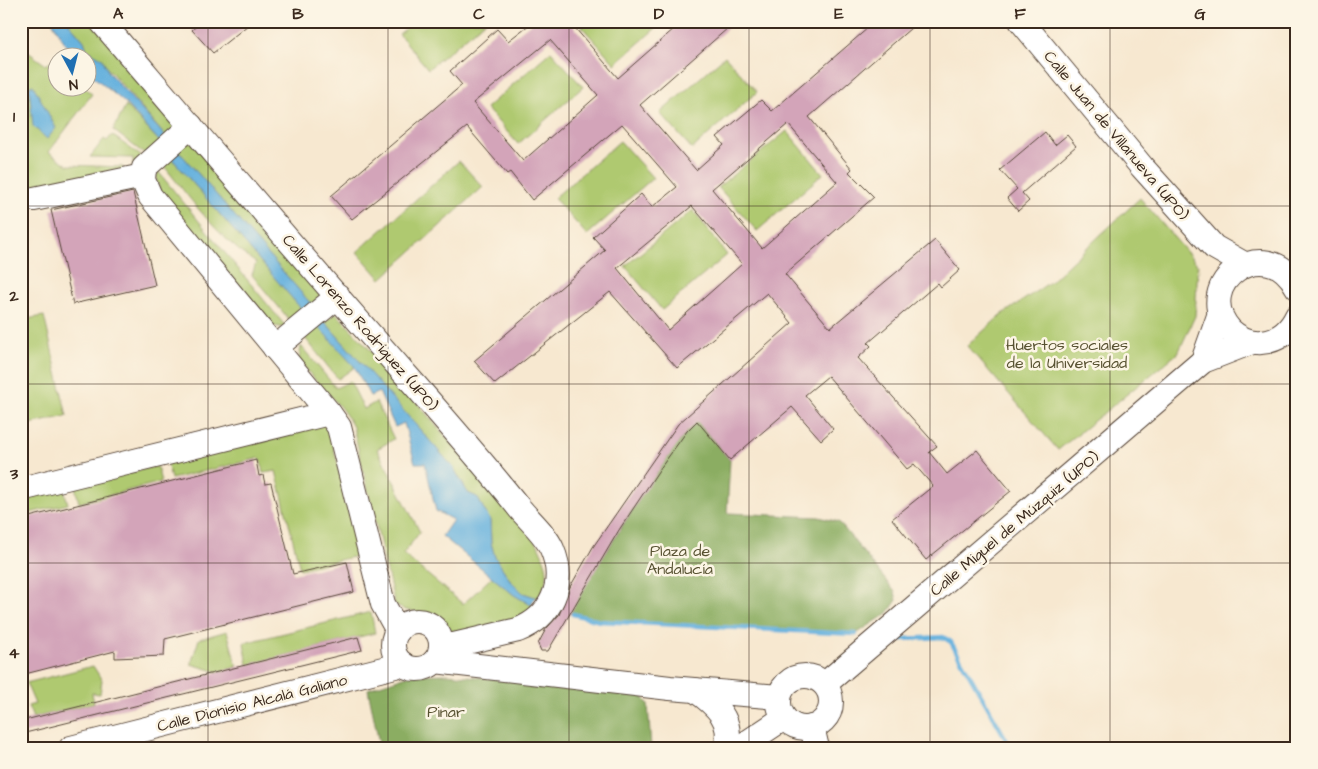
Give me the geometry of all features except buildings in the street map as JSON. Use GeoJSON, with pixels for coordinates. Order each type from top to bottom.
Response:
{"type":"FeatureCollection","features":[{"type":"Feature","properties":{"kind":"street","name":"Calle Lorenzo Rodríguez (UPO)"},"geometry":{"type":"LineString","coordinates":[[101,21],[184,132],[329,303],[481,460],[552,548],[558,570],[556,596],[545,613],[530,625],[518,630],[438,655]]}},
{"type":"Feature","properties":{"kind":"street","name":"Calle Juan de Villanueva (UPO)"},"geometry":{"type":"LineString","coordinates":[[1020,21],[1142,167],[1214,248],[1244,264]]}},
{"type":"Feature","properties":{"kind":"street"},"geometry":{"type":"LineString","coordinates":[[34,199],[149,167],[184,132]]}},
{"type":"Feature","properties":{"kind":"street"},"geometry":{"type":"LineString","coordinates":[[149,167],[150,196],[339,427],[382,604],[398,631]]}},
{"type":"Feature","properties":{"kind":"street"},"geometry":{"type":"LineString","coordinates":[[1214,248],[1221,288]]}},
{"type":"Feature","properties":{"kind":"street"},"geometry":{"type":"LineString","coordinates":[[1221,288],[1226,278],[1244,264],[1266,262],[1293,276]]}},
{"type":"Feature","properties":{"kind":"street","name":"Calle Miguel de Múzquiz (UPO)"},"geometry":{"type":"LineString","coordinates":[[1203,361],[1220,313],[1218,301],[1221,288]]}},
{"type":"Feature","properties":{"kind":"street"},"geometry":{"type":"LineString","coordinates":[[275,348],[329,303]]}},
{"type":"Feature","properties":{"kind":"street"},"geometry":{"type":"LineString","coordinates":[[1220,313],[1232,332],[1252,342]]}},
{"type":"Feature","properties":{"kind":"street","name":"Calle Miguel de Múzquiz (UPO)"},"geometry":{"type":"LineString","coordinates":[[825,684],[1203,361],[1252,342],[1262,342],[1280,337],[1291,327],[1297,316]]}},
{"type":"Feature","properties":{"kind":"street"},"geometry":{"type":"LineString","coordinates":[[21,489],[329,413]]}},
{"type":"Feature","properties":{"kind":"street"},"geometry":{"type":"LineString","coordinates":[[438,655],[438,633],[426,623],[412,622],[398,631],[393,646],[395,654],[403,664],[413,669],[421,669],[438,655],[695,690],[782,708],[796,726],[815,737],[820,723],[830,709],[831,700],[825,684],[809,676],[800,676],[786,684],[782,708],[738,748]]}},
{"type":"Feature","properties":{"kind":"street","name":"Calle Dionisio Alcalá Galiano"},"geometry":{"type":"LineString","coordinates":[[71,748],[403,664]]}},
{"type":"Feature","properties":{"kind":"street"},"geometry":{"type":"LineString","coordinates":[[695,690],[724,717],[729,730],[726,748]]}},
{"type":"Feature","properties":{"kind":"green space"},"geometry":{"type":"Polygon","coordinates":[[[67,21],[92,21],[178,123],[166,137],[111,72],[98,60],[98,48],[86,48],[84,41],[67,21]]]}},
{"type":"Feature","properties":{"kind":"green space"},"geometry":{"type":"Polygon","coordinates":[[[415,21],[486,21],[428,69],[399,34],[415,21]]]}},
{"type":"Feature","properties":{"kind":"green space"},"geometry":{"type":"Polygon","coordinates":[[[589,21],[664,21],[615,64],[582,27],[589,21]]]}},
{"type":"Feature","properties":{"kind":"green space"},"geometry":{"type":"Polygon","coordinates":[[[21,47],[46,65],[48,63],[48,98],[89,98],[49,152],[68,165],[123,167],[124,173],[35,190],[31,187],[21,153],[21,47]]]}},
{"type":"Feature","properties":{"kind":"green space"},"geometry":{"type":"Polygon","coordinates":[[[551,51],[583,87],[518,144],[486,108],[551,51]]]}},
{"type":"Feature","properties":{"kind":"green space"},"geometry":{"type":"Polygon","coordinates":[[[725,56],[757,92],[692,149],[660,113],[725,56]]]}},
{"type":"Feature","properties":{"kind":"green space"},"geometry":{"type":"Polygon","coordinates":[[[126,106],[160,142],[146,155],[113,130],[126,106]]]}},
{"type":"Feature","properties":{"kind":"green space"},"geometry":{"type":"Polygon","coordinates":[[[787,131],[823,174],[757,231],[718,187],[787,131]]]}},
{"type":"Feature","properties":{"kind":"green space"},"geometry":{"type":"Polygon","coordinates":[[[112,135],[145,159],[133,168],[133,158],[90,157],[104,139],[107,141],[112,135]]]}},
{"type":"Feature","properties":{"kind":"green space"},"geometry":{"type":"Polygon","coordinates":[[[190,138],[324,291],[312,305],[176,148],[190,138]]]}},
{"type":"Feature","properties":{"kind":"green space"},"geometry":{"type":"Polygon","coordinates":[[[620,141],[653,178],[587,235],[554,198],[620,141]]]}},
{"type":"Feature","properties":{"kind":"green space"},"geometry":{"type":"Polygon","coordinates":[[[168,154],[304,312],[292,323],[252,275],[256,263],[216,229],[160,161],[168,154]]]}},
{"type":"Feature","properties":{"kind":"green space"},"geometry":{"type":"Polygon","coordinates":[[[459,161],[483,187],[381,279],[357,252],[459,161]]]}},
{"type":"Feature","properties":{"kind":"green space"},"geometry":{"type":"Polygon","coordinates":[[[156,169],[287,328],[273,326],[163,198],[157,183],[156,169]]]}},
{"type":"Feature","properties":{"kind":"green space","name":"Huertos sociales de la Universidad"},"geometry":{"type":"Polygon","coordinates":[[[1140,198],[1198,265],[1195,316],[1178,353],[1058,450],[967,346],[1000,316],[1050,282],[1140,198]]]}},
{"type":"Feature","properties":{"kind":"green space"},"geometry":{"type":"Polygon","coordinates":[[[693,210],[727,255],[662,310],[625,266],[693,210]]]}},
{"type":"Feature","properties":{"kind":"green space"},"geometry":{"type":"Polygon","coordinates":[[[336,313],[388,369],[538,545],[546,566],[547,577],[538,598],[523,593],[510,580],[495,557],[491,543],[490,520],[477,497],[468,493],[453,467],[325,322],[336,313]]]}},
{"type":"Feature","properties":{"kind":"green space"},"geometry":{"type":"Polygon","coordinates":[[[44,316],[67,416],[21,426],[21,320],[44,316]]]}},
{"type":"Feature","properties":{"kind":"green space"},"geometry":{"type":"Polygon","coordinates":[[[318,326],[355,367],[338,379],[305,338],[318,326]]]}},
{"type":"Feature","properties":{"kind":"green space"},"geometry":{"type":"Polygon","coordinates":[[[301,346],[336,388],[350,381],[364,409],[376,402],[394,439],[377,449],[420,532],[403,554],[463,604],[492,577],[514,595],[533,606],[521,623],[450,637],[441,622],[429,614],[406,610],[395,605],[353,427],[341,408],[299,359],[301,346]]]}},
{"type":"Feature","properties":{"kind":"green space","name":"Plaza de Andalucía"},"geometry":{"type":"Polygon","coordinates":[[[697,422],[730,460],[727,513],[819,517],[839,522],[895,592],[897,600],[888,613],[856,634],[600,621],[569,613],[648,486],[677,444],[697,422]]]}},
{"type":"Feature","properties":{"kind":"green space"},"geometry":{"type":"Polygon","coordinates":[[[324,424],[329,430],[361,555],[300,569],[276,471],[264,473],[260,458],[171,479],[167,463],[324,424]]]}},
{"type":"Feature","properties":{"kind":"green space"},"geometry":{"type":"Polygon","coordinates":[[[157,466],[161,482],[79,503],[75,486],[157,466]]]}},
{"type":"Feature","properties":{"kind":"green space"},"geometry":{"type":"Polygon","coordinates":[[[64,489],[68,504],[21,515],[21,499],[64,489]]]}},
{"type":"Feature","properties":{"kind":"green space"},"geometry":{"type":"Polygon","coordinates":[[[371,612],[375,633],[248,665],[244,643],[371,612]]]}},
{"type":"Feature","properties":{"kind":"green space"},"geometry":{"type":"Polygon","coordinates":[[[227,631],[237,667],[218,672],[191,664],[199,639],[227,631]]]}},
{"type":"Feature","properties":{"kind":"green space"},"geometry":{"type":"Polygon","coordinates":[[[93,666],[102,680],[100,694],[92,693],[94,703],[33,718],[28,706],[35,704],[26,683],[93,666]]]}},
{"type":"Feature","properties":{"kind":"green space","name":"Pinar"},"geometry":{"type":"Polygon","coordinates":[[[447,674],[641,694],[648,704],[651,748],[380,748],[368,689],[410,675],[447,674]]]}},
{"type":"Feature","properties":{"kind":"water"},"geometry":{"type":"Polygon","coordinates":[[[52,21],[67,21],[84,41],[86,48],[68,48],[52,21]]]}},
{"type":"Feature","properties":{"kind":"water"},"geometry":{"type":"Polygon","coordinates":[[[98,56],[102,58],[109,73],[166,137],[160,142],[124,102],[98,80],[98,56]]]}},
{"type":"Feature","properties":{"kind":"water"},"geometry":{"type":"Polygon","coordinates":[[[33,85],[56,128],[47,139],[33,126],[29,86],[33,85]]]}},
{"type":"Feature","properties":{"kind":"water"},"geometry":{"type":"Polygon","coordinates":[[[176,148],[312,305],[304,312],[168,154],[176,148]]]}},
{"type":"Feature","properties":{"kind":"water"},"geometry":{"type":"Polygon","coordinates":[[[325,322],[453,467],[468,493],[477,497],[490,520],[491,543],[495,557],[510,580],[523,593],[535,597],[531,605],[514,595],[442,536],[453,520],[436,511],[425,463],[415,463],[404,423],[395,427],[379,392],[370,396],[354,366],[315,323],[325,322]]]}},
{"type":"Feature","properties":{"kind":"waterway"},"geometry":{"type":"LineString","coordinates":[[573,614],[600,621],[856,634]]}},
{"type":"Feature","properties":{"kind":"waterway"},"geometry":{"type":"LineString","coordinates":[[902,639],[943,637],[951,642],[1011,748]]}}]}
